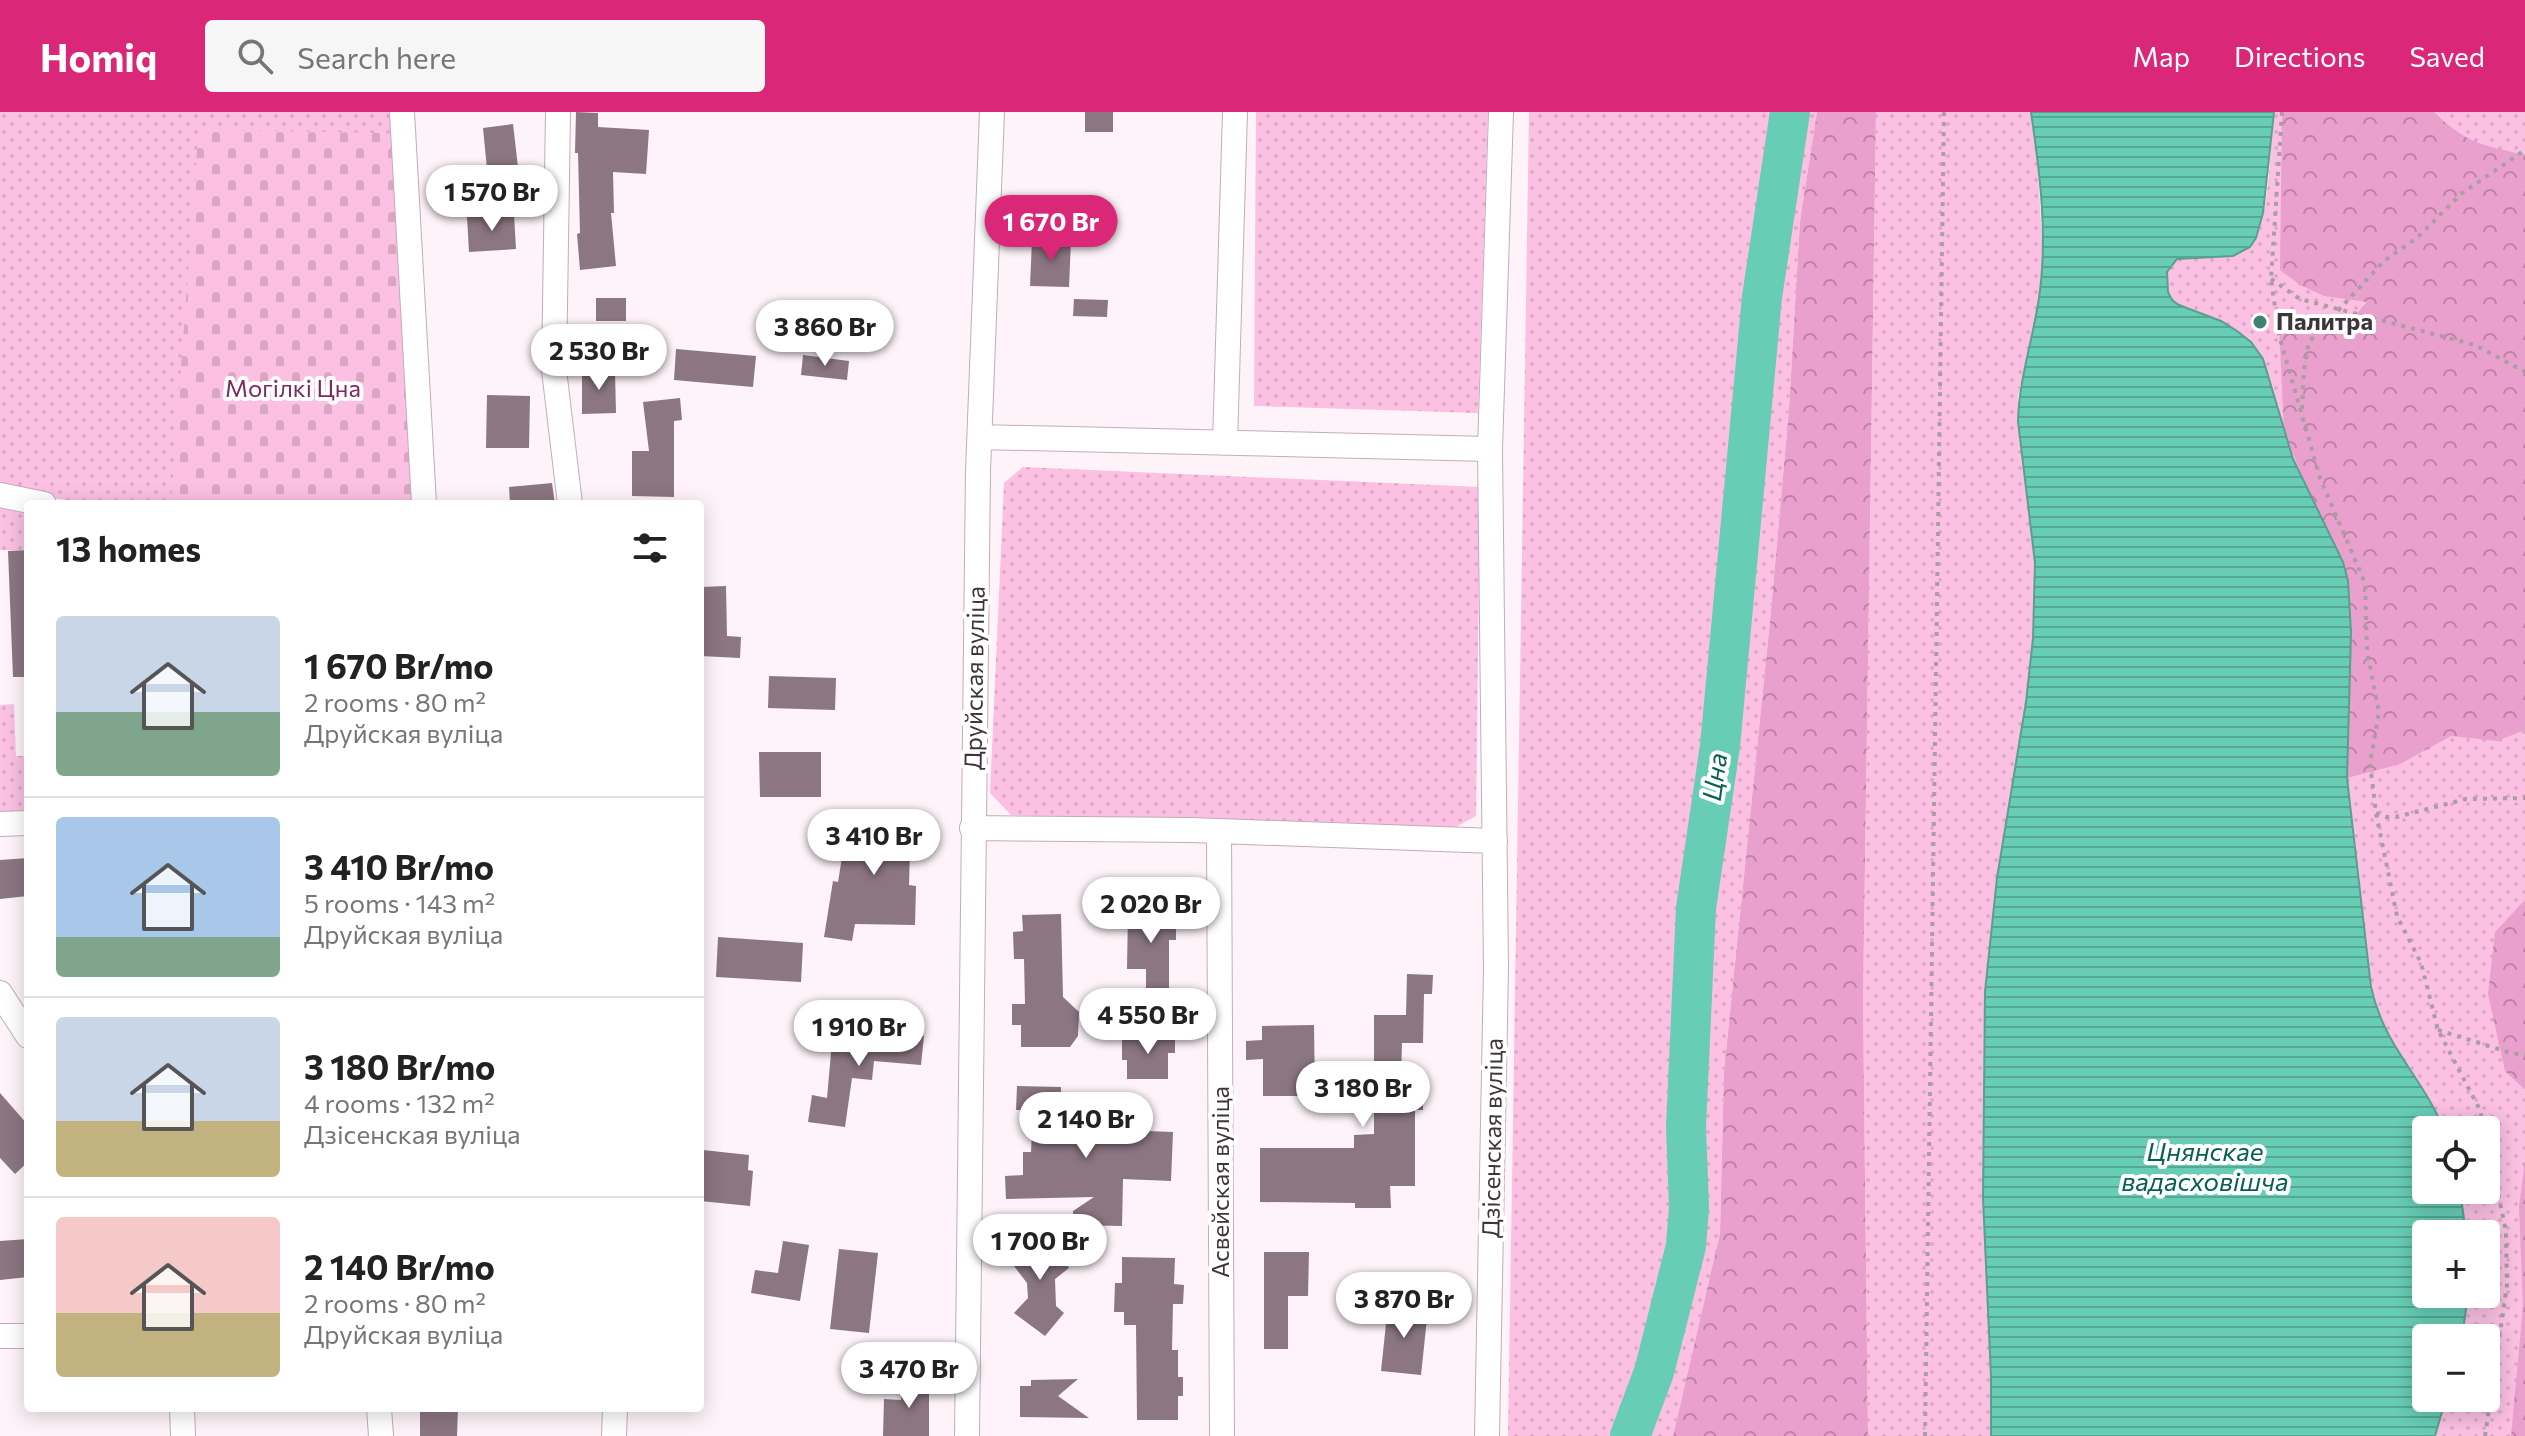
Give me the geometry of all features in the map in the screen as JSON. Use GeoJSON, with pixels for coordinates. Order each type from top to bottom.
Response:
{"type":"FeatureCollection","features":[{"type":"Feature","properties":{"kind":"street"},"geometry":{"type":"LineString","coordinates":[[402,112],[424,500]]}},
{"type":"Feature","properties":{"kind":"street"},"geometry":{"type":"LineString","coordinates":[[558,112],[554,370],[570,500]]}},
{"type":"Feature","properties":{"kind":"street","name":"Друйская вуліца"},"geometry":{"type":"LineString","coordinates":[[967,1436],[972,828],[980,437],[992,112]]}},
{"type":"Feature","properties":{"kind":"street"},"geometry":{"type":"LineString","coordinates":[[1225,443],[1235,112]]}},
{"type":"Feature","properties":{"kind":"street","name":"Дзісенская вуліца"},"geometry":{"type":"LineString","coordinates":[[1487,1436],[1496,968],[1490,449],[1501,112]]}},
{"type":"Feature","properties":{"kind":"street"},"geometry":{"type":"LineString","coordinates":[[980,437],[1490,449]]}},
{"type":"Feature","properties":{"kind":"street"},"geometry":{"type":"LineString","coordinates":[[0,495],[24,500]]}},
{"type":"Feature","properties":{"kind":"street"},"geometry":{"type":"LineString","coordinates":[[0,824],[24,823]]}},
{"type":"Feature","properties":{"kind":"street"},"geometry":{"type":"LineString","coordinates":[[972,828],[1219,831],[1495,841]]}},
{"type":"Feature","properties":{"kind":"street","name":"Асвейская вуліца"},"geometry":{"type":"LineString","coordinates":[[1219,831],[1222,1436]]}},
{"type":"Feature","properties":{"kind":"street"},"geometry":{"type":"LineString","coordinates":[[0,993],[24,1030]]}},
{"type":"Feature","properties":{"kind":"street"},"geometry":{"type":"LineString","coordinates":[[0,1336],[24,1336]]}},
{"type":"Feature","properties":{"kind":"street"},"geometry":{"type":"LineString","coordinates":[[182,1412],[183,1436]]}},
{"type":"Feature","properties":{"kind":"street"},"geometry":{"type":"LineString","coordinates":[[379,1412],[381,1436]]}},
{"type":"Feature","properties":{"kind":"street"},"geometry":{"type":"LineString","coordinates":[[614,1436],[615,1412]]}},
{"type":"Feature","properties":{"kind":"path"},"geometry":{"type":"LineString","coordinates":[[1925,1436],[1944,112]]}},
{"type":"Feature","properties":{"kind":"path"},"geometry":{"type":"LineString","coordinates":[[2282,112],[2271,279],[2279,335],[2320,478],[2365,583],[2367,651],[2379,712],[2370,763],[2376,813],[2397,916],[2421,963],[2438,1030],[2481,1116]]}},
{"type":"Feature","properties":{"kind":"path"},"geometry":{"type":"LineString","coordinates":[[2301,415],[2309,342],[2384,261],[2418,237],[2461,194],[2525,150]]}},
{"type":"Feature","properties":{"kind":"path"},"geometry":{"type":"LineString","coordinates":[[2271,279],[2300,299],[2475,345],[2525,372]]}},
{"type":"Feature","properties":{"kind":"path"},"geometry":{"type":"LineString","coordinates":[[2376,813],[2396,817],[2466,799],[2525,798]]}},
{"type":"Feature","properties":{"kind":"path"},"geometry":{"type":"LineString","coordinates":[[2438,1030],[2525,1055]]}},
{"type":"Feature","properties":{"kind":"path"},"geometry":{"type":"LineString","coordinates":[[2485,1436],[2507,1285],[2506,1231],[2500,1203]]}},
{"type":"Feature","properties":{"kind":"green space"},"geometry":{"type":"Polygon","coordinates":[[[0,112],[402,112],[424,500],[66,500],[0,491],[0,112]]]}},
{"type":"Feature","properties":{"kind":"green space"},"geometry":{"type":"Polygon","coordinates":[[[1256,112],[1488,112],[1478,413],[1254,406],[1256,112]]]}},
{"type":"Feature","properties":{"kind":"green space"},"geometry":{"type":"Polygon","coordinates":[[[1529,112],[1817,112],[1800,221],[1789,409],[1724,1071],[1720,1233],[1673,1436],[1508,1436],[1529,112]]]}},
{"type":"Feature","properties":{"kind":"green space"},"geometry":{"type":"Polygon","coordinates":[[[1817,112],[1876,112],[1863,1002],[1868,1436],[1673,1436],[1720,1233],[1724,1071],[1789,409],[1800,221],[1817,112]]]}},
{"type":"Feature","properties":{"kind":"green space"},"geometry":{"type":"Polygon","coordinates":[[[1876,112],[2031,112],[2037,151],[2043,262],[2039,300],[2018,397],[2035,563],[2033,638],[2026,702],[1997,878],[1985,992],[1983,1198],[1991,1436],[1868,1436],[1863,1002],[1876,112]]]}},
{"type":"Feature","properties":{"kind":"green space"},"geometry":{"type":"Polygon","coordinates":[[[2274,112],[2525,112],[2525,1436],[2435,1436],[2442,1412],[2500,1412],[2500,1324],[2464,1324],[2466,1308],[2500,1308],[2500,1220],[2464,1220],[2462,1204],[2500,1204],[2500,1116],[2436,1116],[2385,1032],[2376,1011],[2347,778],[2343,562],[2293,459],[2263,359],[2202,313],[2179,305],[2168,292],[2167,272],[2177,259],[2231,255],[2250,246],[2261,223],[2274,112]]]}},
{"type":"Feature","properties":{"kind":"green space"},"geometry":{"type":"Polygon","coordinates":[[[2282,112],[2434,112],[2456,131],[2476,142],[2525,155],[2525,730],[2497,741],[2451,736],[2400,764],[2347,778],[2351,632],[2348,581],[2343,562],[2306,486],[2284,431],[2279,324],[2308,330],[2347,324],[2367,302],[2324,296],[2300,285],[2280,270],[2282,112]]]}},
{"type":"Feature","properties":{"kind":"green space","name":"Могілкі Цна"},"geometry":{"type":"Polygon","coordinates":[[[211,130],[387,133],[391,136],[415,500],[171,500],[198,137],[211,130]]]}},
{"type":"Feature","properties":{"kind":"green space"},"geometry":{"type":"Polygon","coordinates":[[[1023,467],[1480,487],[1476,816],[1447,832],[1011,815],[990,793],[1004,483],[1023,467]]]}},
{"type":"Feature","properties":{"kind":"green space"},"geometry":{"type":"Polygon","coordinates":[[[0,495],[24,503],[24,550],[0,550],[0,495]]]}},
{"type":"Feature","properties":{"kind":"green space"},"geometry":{"type":"Polygon","coordinates":[[[14,704],[16,756],[24,756],[24,823],[0,824],[0,705],[14,704]]]}},
{"type":"Feature","properties":{"kind":"green space"},"geometry":{"type":"Polygon","coordinates":[[[2525,900],[2524,1089],[2505,1071],[2488,994],[2495,932],[2525,900]]]}},
{"type":"Feature","properties":{"kind":"green space"},"geometry":{"type":"Polygon","coordinates":[[[2525,1162],[2525,1436],[2511,1436],[2523,1306],[2519,1206],[2525,1162]]]}},
{"type":"Feature","properties":{"kind":"water","name":"Цнянскае вадасховішча"},"geometry":{"type":"Polygon","coordinates":[[[2031,112],[2274,112],[2263,213],[2256,238],[2250,247],[2233,256],[2177,259],[2167,272],[2168,292],[2179,305],[2221,321],[2237,331],[2251,342],[2263,359],[2293,459],[2343,562],[2348,581],[2351,632],[2347,778],[2371,987],[2394,1045],[2437,1116],[2412,1116],[2412,1204],[2462,1204],[2464,1220],[2412,1220],[2412,1308],[2466,1308],[2464,1324],[2412,1324],[2412,1412],[2442,1412],[2435,1436],[1991,1436],[1983,1198],[1985,992],[1997,878],[2026,702],[2033,638],[2035,563],[2018,421],[2042,275],[2040,182],[2031,112]]]}},
{"type":"Feature","properties":{"kind":"building"},"geometry":{"type":"Polygon","coordinates":[[[576,112],[598,113],[598,127],[649,130],[646,174],[613,172],[614,213],[611,213],[616,266],[580,270],[576,112]]]}},
{"type":"Feature","properties":{"kind":"building"},"geometry":{"type":"Polygon","coordinates":[[[1085,112],[1113,112],[1113,132],[1085,132],[1085,112]]]}},
{"type":"Feature","properties":{"kind":"building"},"geometry":{"type":"Polygon","coordinates":[[[513,124],[519,176],[488,179],[483,128],[513,124]]]}},
{"type":"Feature","properties":{"kind":"building"},"geometry":{"type":"Polygon","coordinates":[[[514,214],[516,249],[469,252],[467,217],[514,214]]]}},
{"type":"Feature","properties":{"kind":"building"},"geometry":{"type":"Polygon","coordinates":[[[1032,240],[1071,240],[1069,287],[1030,286],[1032,240]]]}},
{"type":"Feature","properties":{"kind":"building"},"geometry":{"type":"Polygon","coordinates":[[[596,298],[626,298],[626,321],[596,321],[596,298]]]}},
{"type":"Feature","properties":{"kind":"building"},"geometry":{"type":"Polygon","coordinates":[[[1074,299],[1108,300],[1107,317],[1073,316],[1074,299]]]}},
{"type":"Feature","properties":{"kind":"building"},"geometry":{"type":"Polygon","coordinates":[[[676,349],[756,356],[753,387],[674,380],[676,349]]]}},
{"type":"Feature","properties":{"kind":"building"},"geometry":{"type":"Polygon","coordinates":[[[803,355],[849,361],[847,380],[801,375],[803,355]]]}},
{"type":"Feature","properties":{"kind":"building"},"geometry":{"type":"Polygon","coordinates":[[[582,371],[615,371],[616,413],[582,414],[582,371]]]}},
{"type":"Feature","properties":{"kind":"building"},"geometry":{"type":"Polygon","coordinates":[[[487,395],[530,396],[529,448],[486,448],[487,395]]]}},
{"type":"Feature","properties":{"kind":"building"},"geometry":{"type":"Polygon","coordinates":[[[680,398],[682,420],[674,421],[674,497],[632,496],[632,451],[649,451],[643,402],[680,398]]]}},
{"type":"Feature","properties":{"kind":"building"},"geometry":{"type":"Polygon","coordinates":[[[552,483],[554,500],[510,500],[509,487],[552,483]]]}},
{"type":"Feature","properties":{"kind":"building"},"geometry":{"type":"Polygon","coordinates":[[[24,550],[24,677],[13,677],[8,551],[24,550]]]}},
{"type":"Feature","properties":{"kind":"building"},"geometry":{"type":"Polygon","coordinates":[[[726,586],[727,636],[741,637],[740,658],[704,656],[704,587],[726,586]]]}},
{"type":"Feature","properties":{"kind":"building"},"geometry":{"type":"Polygon","coordinates":[[[769,676],[836,678],[835,710],[768,708],[769,676]]]}},
{"type":"Feature","properties":{"kind":"building"},"geometry":{"type":"Polygon","coordinates":[[[759,752],[821,752],[821,797],[760,797],[759,752]]]}},
{"type":"Feature","properties":{"kind":"building"},"geometry":{"type":"Polygon","coordinates":[[[877,816],[918,817],[918,848],[910,848],[909,885],[916,886],[915,925],[855,924],[852,941],[824,937],[833,881],[838,882],[844,845],[847,845],[849,820],[877,823],[877,816]]]}},
{"type":"Feature","properties":{"kind":"building"},"geometry":{"type":"Polygon","coordinates":[[[24,858],[24,896],[0,899],[0,860],[24,858]]]}},
{"type":"Feature","properties":{"kind":"building"},"geometry":{"type":"Polygon","coordinates":[[[1104,878],[1136,879],[1135,905],[1103,904],[1104,878]]]}},
{"type":"Feature","properties":{"kind":"building"},"geometry":{"type":"Polygon","coordinates":[[[1128,909],[1176,909],[1176,940],[1169,940],[1169,992],[1146,992],[1146,969],[1127,969],[1128,909]]]}},
{"type":"Feature","properties":{"kind":"building"},"geometry":{"type":"Polygon","coordinates":[[[1061,914],[1063,997],[1079,1012],[1078,1036],[1070,1047],[1021,1047],[1021,1025],[1012,1025],[1012,1004],[1025,1004],[1024,959],[1014,959],[1013,932],[1023,931],[1022,915],[1061,914]]]}},
{"type":"Feature","properties":{"kind":"building"},"geometry":{"type":"Polygon","coordinates":[[[718,937],[803,943],[801,982],[716,977],[718,937]]]}},
{"type":"Feature","properties":{"kind":"building"},"geometry":{"type":"Polygon","coordinates":[[[1407,974],[1433,975],[1432,994],[1424,994],[1423,1043],[1402,1043],[1401,1079],[1423,1079],[1423,1110],[1415,1110],[1415,1186],[1390,1186],[1391,1208],[1355,1208],[1355,1203],[1260,1202],[1260,1148],[1354,1148],[1354,1135],[1374,1134],[1374,1015],[1406,1015],[1407,974]]]}},
{"type":"Feature","properties":{"kind":"building"},"geometry":{"type":"Polygon","coordinates":[[[1314,1025],[1315,1096],[1263,1096],[1263,1059],[1246,1060],[1246,1041],[1262,1040],[1262,1026],[1314,1025]]]}},
{"type":"Feature","properties":{"kind":"building"},"geometry":{"type":"Polygon","coordinates":[[[833,1030],[924,1036],[921,1065],[874,1061],[872,1080],[852,1078],[845,1127],[808,1122],[812,1095],[827,1098],[833,1030]]]}},
{"type":"Feature","properties":{"kind":"building"},"geometry":{"type":"Polygon","coordinates":[[[1122,1035],[1175,1035],[1175,1053],[1168,1053],[1168,1079],[1127,1079],[1127,1060],[1122,1060],[1122,1035]]]}},
{"type":"Feature","properties":{"kind":"building"},"geometry":{"type":"Polygon","coordinates":[[[1017,1086],[1061,1087],[1060,1137],[1100,1138],[1100,1115],[1122,1115],[1122,1130],[1173,1132],[1171,1181],[1123,1179],[1122,1226],[1073,1225],[1073,1211],[1094,1197],[1006,1199],[1005,1176],[1023,1175],[1023,1152],[1031,1152],[1033,1110],[1016,1110],[1017,1086]]]}},
{"type":"Feature","properties":{"kind":"building"},"geometry":{"type":"Polygon","coordinates":[[[0,1093],[24,1120],[24,1166],[15,1174],[0,1158],[0,1093]]]}},
{"type":"Feature","properties":{"kind":"building"},"geometry":{"type":"Polygon","coordinates":[[[704,1150],[749,1155],[748,1170],[753,1171],[750,1206],[704,1201],[704,1150]]]}},
{"type":"Feature","properties":{"kind":"building"},"geometry":{"type":"Polygon","coordinates":[[[1045,1231],[1069,1268],[1055,1279],[1056,1306],[1064,1313],[1045,1336],[1014,1313],[1028,1298],[1027,1283],[1007,1257],[1045,1231]]]}},
{"type":"Feature","properties":{"kind":"building"},"geometry":{"type":"Polygon","coordinates":[[[24,1239],[24,1277],[0,1280],[0,1241],[24,1239]]]}},
{"type":"Feature","properties":{"kind":"building"},"geometry":{"type":"Polygon","coordinates":[[[783,1241],[809,1245],[800,1301],[751,1293],[755,1270],[778,1273],[783,1241]]]}},
{"type":"Feature","properties":{"kind":"building"},"geometry":{"type":"Polygon","coordinates":[[[839,1249],[878,1253],[869,1333],[830,1329],[839,1249]]]}},
{"type":"Feature","properties":{"kind":"building"},"geometry":{"type":"Polygon","coordinates":[[[1264,1252],[1309,1252],[1308,1296],[1288,1296],[1288,1349],[1264,1349],[1264,1252]]]}},
{"type":"Feature","properties":{"kind":"building"},"geometry":{"type":"Polygon","coordinates":[[[1122,1257],[1175,1258],[1174,1284],[1184,1285],[1183,1304],[1173,1304],[1172,1350],[1178,1350],[1178,1377],[1183,1377],[1183,1396],[1178,1396],[1178,1420],[1137,1420],[1136,1325],[1124,1325],[1124,1312],[1114,1312],[1115,1283],[1122,1283],[1122,1257]]]}},
{"type":"Feature","properties":{"kind":"building"},"geometry":{"type":"Polygon","coordinates":[[[1388,1305],[1428,1309],[1421,1375],[1381,1371],[1388,1305]]]}},
{"type":"Feature","properties":{"kind":"building"},"geometry":{"type":"Polygon","coordinates":[[[902,1378],[929,1378],[929,1436],[883,1436],[884,1399],[901,1400],[902,1378]]]}},
{"type":"Feature","properties":{"kind":"building"},"geometry":{"type":"Polygon","coordinates":[[[1078,1379],[1058,1396],[1089,1418],[1020,1417],[1020,1386],[1031,1386],[1031,1380],[1078,1379]]]}},
{"type":"Feature","properties":{"kind":"building"},"geometry":{"type":"Polygon","coordinates":[[[420,1412],[458,1412],[457,1436],[420,1436],[420,1412]]]}},
{"type":"Feature","properties":{"kind":"waterway","name":"Цна"},"geometry":{"type":"LineString","coordinates":[[1630,1436],[1654,1372],[1686,1246],[1689,1207],[1686,1127],[1696,908],[1720,746],[1762,297],[1790,112]]}},
{"type":"Feature","properties":{"kind":"place","name":"Палитра"},"geometry":{"type":"Point","coordinates":[2260,322]}}]}
